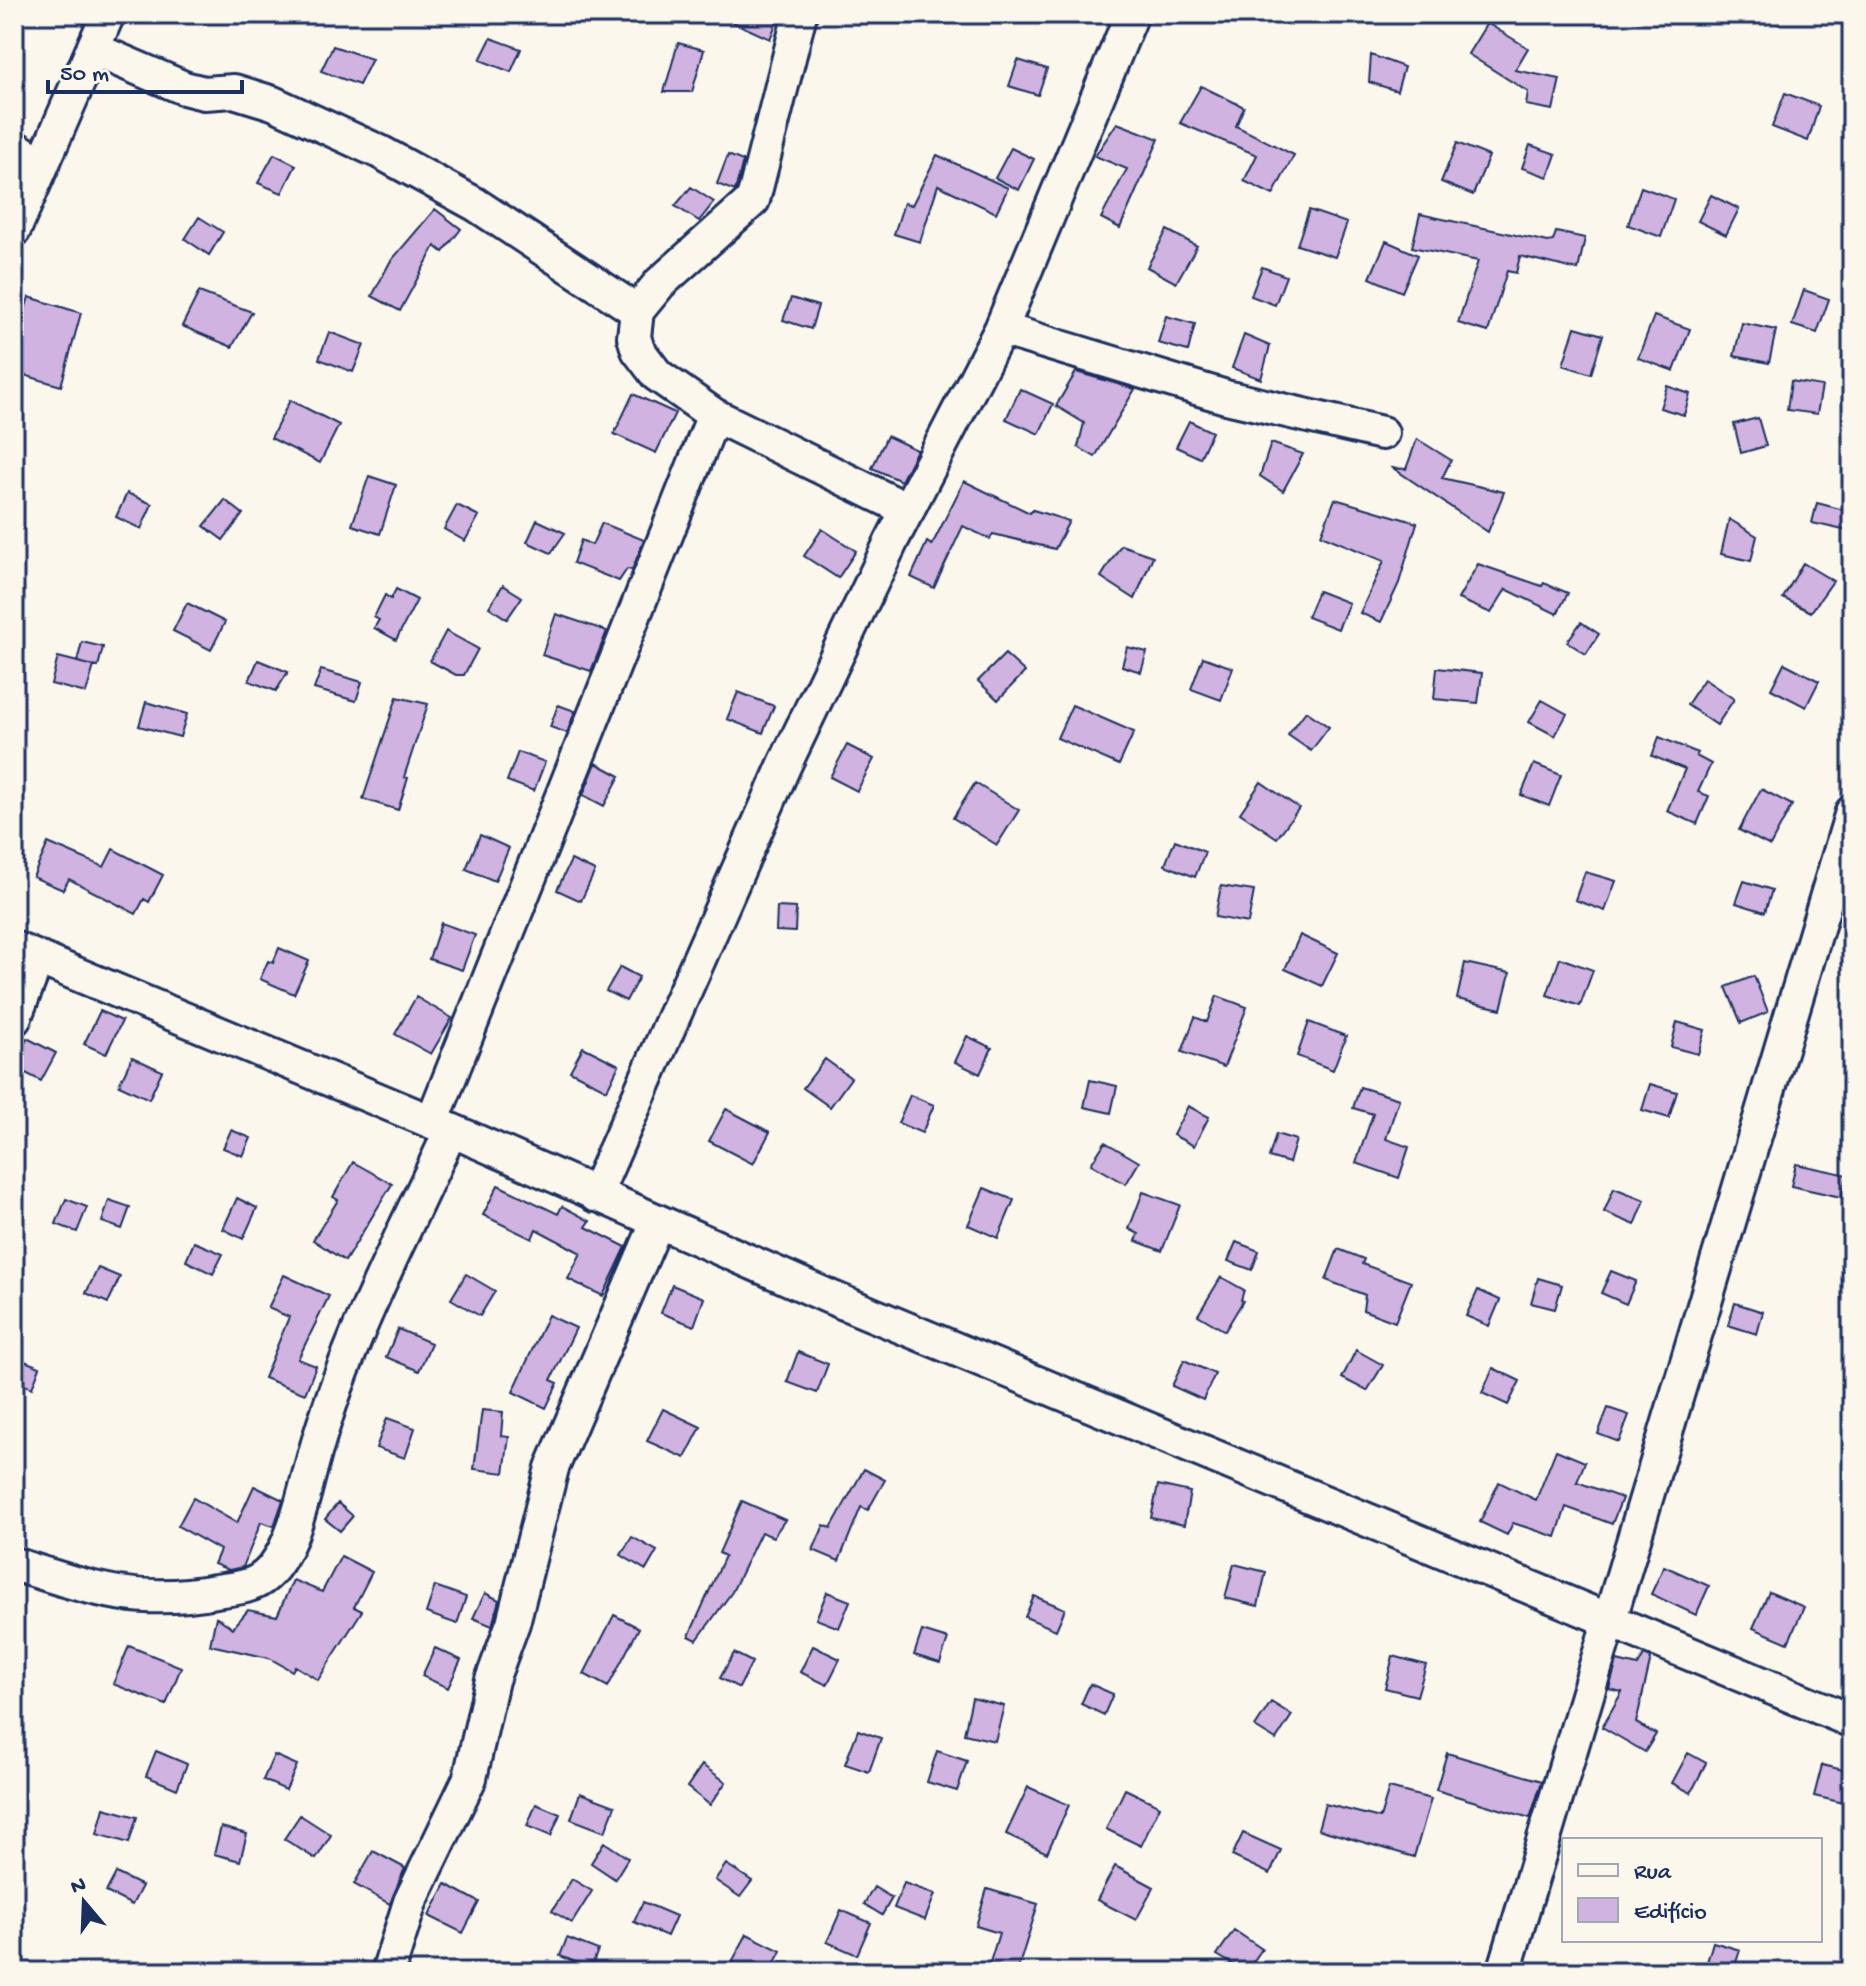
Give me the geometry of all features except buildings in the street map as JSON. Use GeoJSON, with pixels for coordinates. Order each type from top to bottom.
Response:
{"type":"FeatureCollection","features":[{"type":"Feature","properties":{"kind":"street"},"geometry":{"type":"LineString","coordinates":[[14,230],[108,14]]}},
{"type":"Feature","properties":{"kind":"street"},"geometry":{"type":"LineString","coordinates":[[800,14],[753,200],[660,283],[637,311],[634,337],[657,375],[714,415],[908,510]]}},
{"type":"Feature","properties":{"kind":"street"},"geometry":{"type":"LineString","coordinates":[[595,1195],[785,764],[908,510],[1001,329],[1132,14]]}},
{"type":"Feature","properties":{"kind":"street"},"geometry":{"type":"LineString","coordinates":[[93,49],[184,88],[204,93],[234,91],[273,103],[380,152],[475,204],[637,311]]}},
{"type":"Feature","properties":{"kind":"street"},"geometry":{"type":"LineString","coordinates":[[14,147],[42,164]]}},
{"type":"Feature","properties":{"kind":"street"},"geometry":{"type":"LineString","coordinates":[[1001,329],[1226,397],[1382,433]]}},
{"type":"Feature","properties":{"kind":"street"},"geometry":{"type":"LineString","coordinates":[[14,1564],[106,1594],[141,1597],[197,1594],[242,1586],[258,1581],[272,1569],[295,1526],[324,1415],[441,1126],[714,415]]}},
{"type":"Feature","properties":{"kind":"street"},"geometry":{"type":"LineString","coordinates":[[1504,1972],[1852,812]]}},
{"type":"Feature","properties":{"kind":"street"},"geometry":{"type":"LineString","coordinates":[[14,1019],[26,953],[441,1126],[657,1223],[1852,1721]]}},
{"type":"Feature","properties":{"kind":"street"},"geometry":{"type":"LineString","coordinates":[[388,1972],[410,1902],[470,1778],[492,1680],[513,1623],[552,1468],[657,1223]]}}]}
